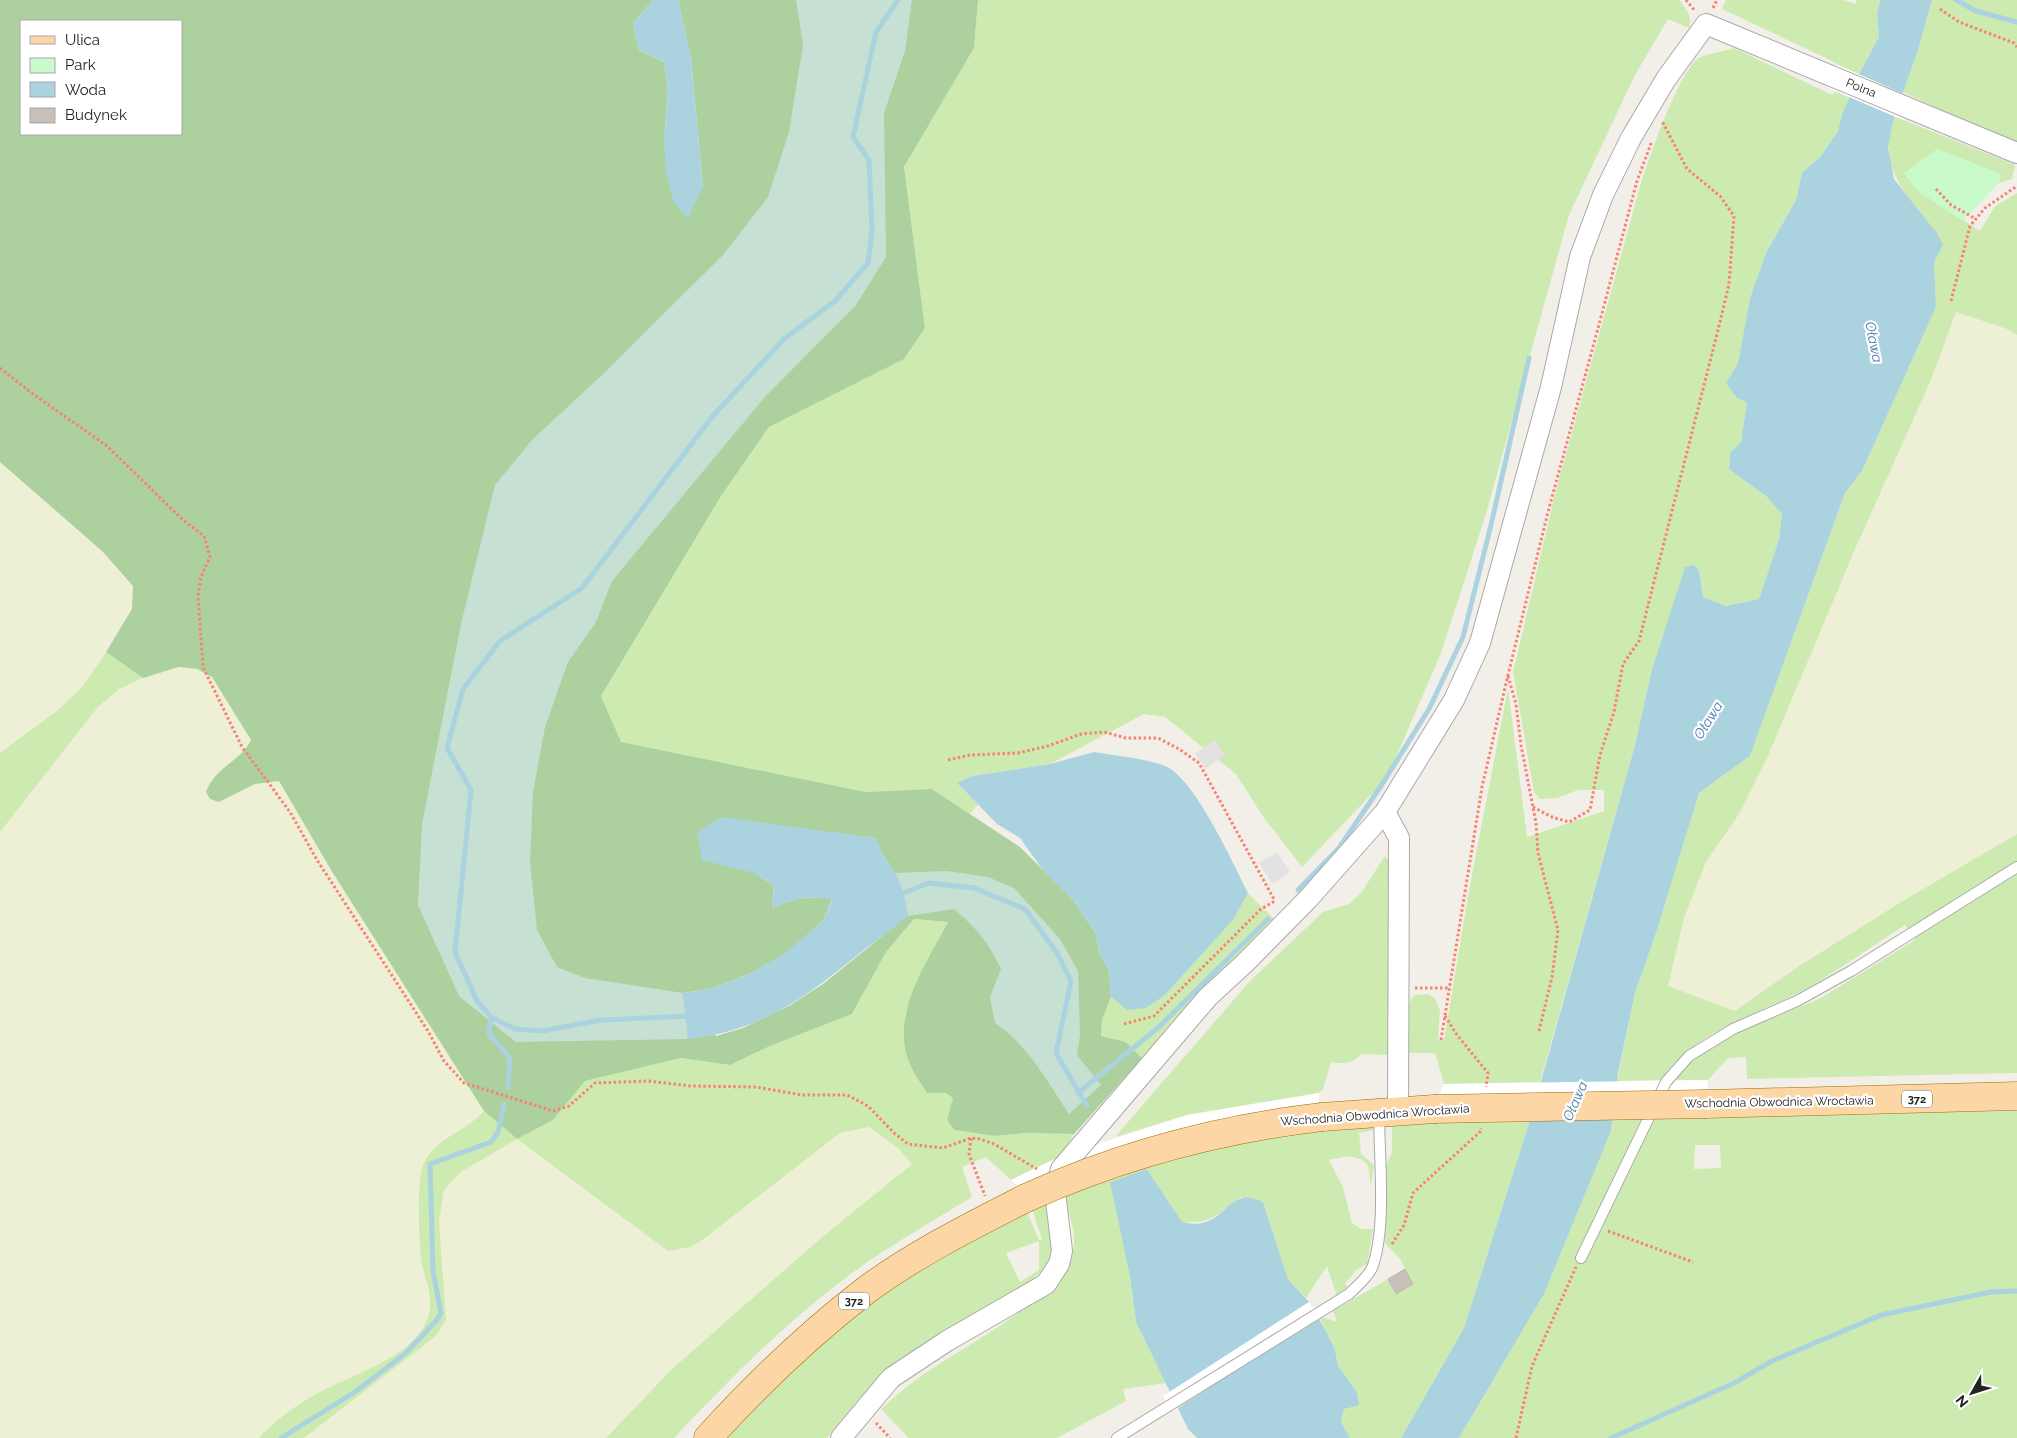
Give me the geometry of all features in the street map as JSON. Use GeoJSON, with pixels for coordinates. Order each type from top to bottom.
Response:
{"type":"FeatureCollection","features":[{"type":"Feature","properties":{"kind":"main road","name":"Wschodnia Obwodnica Wrocławia"},"geometry":{"type":"LineString","coordinates":[[708,1438],[751,1390],[866,1290],[957,1234],[1026,1198],[1072,1177],[1164,1147],[1242,1128],[1322,1117],[1434,1109],[2017,1096]]}},
{"type":"Feature","properties":{"kind":"street","name":"Polna"},"geometry":{"type":"LineString","coordinates":[[1385,812],[1454,700],[1480,643],[1551,386],[1580,256],[1603,195],[1631,138],[1666,79],[1706,24],[2017,153]]}},
{"type":"Feature","properties":{"kind":"street"},"geometry":{"type":"LineString","coordinates":[[841,1438],[891,1378],[947,1340],[1046,1284],[1059,1264],[1062,1251],[1056,1205],[1056,1181],[1061,1169],[1208,997],[1245,963],[1335,871],[1385,812],[1398,838],[1397,987],[1388,1113]]}},
{"type":"Feature","properties":{"kind":"lane"},"geometry":{"type":"LineString","coordinates":[[1581,1258],[1666,1082],[1689,1056],[1733,1029],[1798,1000],[1851,971],[2017,867]]}},
{"type":"Feature","properties":{"kind":"lane"},"geometry":{"type":"LineString","coordinates":[[1117,1438],[1349,1294],[1364,1279],[1371,1269],[1380,1237],[1388,1113]]}},
{"type":"Feature","properties":{"kind":"path"},"geometry":{"type":"LineString","coordinates":[[1940,8],[1959,22],[2014,42],[2017,47]]}},
{"type":"Feature","properties":{"kind":"path"},"geometry":{"type":"LineString","coordinates":[[1533,807],[1552,817],[1568,822],[1590,810],[1600,755],[1614,712],[1623,664],[1639,641],[1728,284],[1734,216],[1720,196],[1686,169],[1660,118],[1657,127]]}},
{"type":"Feature","properties":{"kind":"path"},"geometry":{"type":"LineString","coordinates":[[1441,1040],[1482,787],[1508,675],[1548,512],[1637,181],[1654,136]]}},
{"type":"Feature","properties":{"kind":"path"},"geometry":{"type":"LineString","coordinates":[[1951,301],[1970,226],[1985,208],[2017,186]]}},
{"type":"Feature","properties":{"kind":"path"},"geometry":{"type":"LineString","coordinates":[[1936,189],[1951,205],[1976,219]]}},
{"type":"Feature","properties":{"kind":"path"},"geometry":{"type":"LineString","coordinates":[[0,368],[32,394],[107,446],[183,520],[204,536],[210,557],[201,577],[198,596],[202,667],[242,747],[290,812],[317,860],[428,1031],[444,1061],[464,1083],[553,1111],[569,1106],[595,1083],[648,1081],[691,1086],[756,1087],[802,1095],[823,1093],[847,1094],[868,1106],[894,1133],[908,1144],[944,1148],[971,1138],[994,1144],[1056,1181]]}},
{"type":"Feature","properties":{"kind":"path"},"geometry":{"type":"LineString","coordinates":[[1508,675],[1516,704],[1533,807],[1538,853],[1558,930],[1552,977],[1539,1031]]}},
{"type":"Feature","properties":{"kind":"path"},"geometry":{"type":"LineString","coordinates":[[948,760],[970,755],[1018,753],[1048,746],[1081,734],[1104,732],[1126,738],[1158,738],[1199,762],[1275,901]]}},
{"type":"Feature","properties":{"kind":"path"},"geometry":{"type":"LineString","coordinates":[[1124,1024],[1154,1016],[1261,909]]}},
{"type":"Feature","properties":{"kind":"path"},"geometry":{"type":"LineString","coordinates":[[1397,987],[1449,988]]}},
{"type":"Feature","properties":{"kind":"path"},"geometry":{"type":"LineString","coordinates":[[1445,1016],[1457,1035],[1488,1073],[1486,1092]]}},
{"type":"Feature","properties":{"kind":"path"},"geometry":{"type":"LineString","coordinates":[[1374,1257],[1393,1244],[1404,1225],[1412,1193],[1481,1131],[1482,1122]]}},
{"type":"Feature","properties":{"kind":"path"},"geometry":{"type":"LineString","coordinates":[[971,1138],[969,1154],[986,1199]]}},
{"type":"Feature","properties":{"kind":"path"},"geometry":{"type":"LineString","coordinates":[[1596,1227],[1693,1262]]}},
{"type":"Feature","properties":{"kind":"path"},"geometry":{"type":"LineString","coordinates":[[1516,1438],[1532,1366],[1581,1258]]}},
{"type":"Feature","properties":{"kind":"green space"},"geometry":{"type":"Polygon","coordinates":[[[0,0],[653,0],[633,23],[639,50],[664,62],[668,90],[664,140],[703,187],[691,59],[678,0],[978,0],[974,48],[904,167],[925,328],[904,359],[769,427],[721,496],[601,696],[621,742],[866,792],[932,789],[1020,847],[1073,900],[1096,934],[1099,951],[1109,971],[1111,997],[1102,1020],[1101,1036],[1126,1042],[1142,1058],[1074,1134],[1026,1133],[995,1136],[954,1130],[947,1120],[953,1098],[946,1093],[927,1093],[906,1054],[904,1031],[910,999],[916,982],[948,922],[914,919],[886,952],[852,1014],[770,1046],[730,1065],[681,1058],[585,1081],[553,1120],[517,1139],[484,1111],[331,870],[279,781],[255,784],[219,802],[210,799],[206,792],[210,784],[221,771],[241,754],[251,740],[212,677],[197,669],[179,667],[143,678],[106,652],[132,609],[133,586],[102,551],[0,462],[0,0]],[[850,835],[755,873],[774,886],[772,908],[802,899],[816,897],[832,899],[823,921],[786,953],[752,973],[710,989],[683,993],[716,1036],[743,1028],[789,1006],[823,984],[907,916],[900,883],[876,838],[850,835]]]}},
{"type":"Feature","properties":{"kind":"green space"},"geometry":{"type":"Polygon","coordinates":[[[796,0],[912,0],[905,51],[884,113],[886,257],[856,305],[764,398],[612,581],[596,622],[568,662],[545,727],[533,792],[530,863],[537,930],[557,967],[585,978],[683,993],[688,1039],[516,1042],[459,996],[418,905],[422,824],[461,624],[495,485],[532,440],[602,375],[723,255],[768,197],[789,132],[803,45],[796,0]]]}},
{"type":"Feature","properties":{"kind":"green space"},"geometry":{"type":"Polygon","coordinates":[[[978,0],[1679,0],[1688,13],[1690,20],[1689,28],[1668,19],[1635,75],[1569,215],[1486,514],[1441,653],[1387,778],[1302,867],[1262,815],[1236,774],[1165,717],[1144,714],[1050,764],[972,776],[957,783],[978,805],[970,814],[932,789],[866,792],[620,742],[601,696],[721,496],[769,427],[904,359],[925,328],[904,167],[974,48],[978,0]]]}},
{"type":"Feature","properties":{"kind":"green space"},"geometry":{"type":"Polygon","coordinates":[[[1726,0],[1844,0],[1855,4],[1857,0],[1880,0],[1877,14],[1879,37],[1858,76],[1826,58],[1722,9],[1726,0]]]}},
{"type":"Feature","properties":{"kind":"green space"},"geometry":{"type":"Polygon","coordinates":[[[1932,0],[2017,0],[2017,142],[1995,135],[1903,92],[1918,50],[1932,0]]]}},
{"type":"Feature","properties":{"kind":"green space"},"geometry":{"type":"Polygon","coordinates":[[[1734,48],[1832,95],[1836,91],[1849,97],[1838,131],[1820,157],[1802,173],[1796,200],[1766,253],[1750,298],[1738,363],[1726,383],[1747,402],[1741,442],[1730,453],[1729,469],[1767,497],[1782,514],[1779,539],[1759,599],[1726,606],[1703,597],[1699,570],[1651,673],[1635,745],[1540,1082],[1444,1084],[1435,1053],[1408,1053],[1408,1004],[1415,995],[1428,994],[1435,998],[1440,1011],[1438,1040],[1444,1040],[1468,896],[1508,688],[1527,837],[1604,811],[1604,790],[1578,790],[1557,798],[1540,799],[1534,792],[1513,672],[1555,494],[1641,183],[1651,154],[1673,99],[1689,69],[1697,59],[1734,48]]]}},
{"type":"Feature","properties":{"kind":"green space"},"geometry":{"type":"Polygon","coordinates":[[[1894,116],[2015,166],[2012,179],[1999,183],[2001,174],[1904,173],[1918,191],[1980,231],[1995,206],[2017,193],[2017,335],[2010,330],[1956,312],[1931,380],[1853,554],[1767,758],[1739,814],[1706,862],[1684,918],[1668,986],[1735,1011],[1799,966],[1901,902],[2017,834],[2017,1073],[1747,1079],[1746,1057],[1728,1058],[1708,1080],[1672,1080],[1692,1061],[1731,1035],[1821,998],[1915,940],[1905,925],[1811,986],[1710,1035],[1675,1062],[1661,1080],[1617,1081],[1635,993],[1656,933],[1699,793],[1750,756],[1845,493],[1862,471],[1936,307],[1934,263],[1943,245],[1933,228],[1901,186],[1894,172],[1889,156],[1889,138],[1894,116]]]}},
{"type":"Feature","properties":{"kind":"green space"},"geometry":{"type":"Polygon","coordinates":[[[1937,149],[2001,174],[1999,183],[1963,221],[1918,191],[1904,173],[1937,149]]]}},
{"type":"Feature","properties":{"kind":"green space"},"geometry":{"type":"Polygon","coordinates":[[[1956,312],[2010,330],[2017,335],[2017,834],[1901,902],[1799,966],[1735,1011],[1668,986],[1684,918],[1706,862],[1739,814],[1931,380],[1956,312]]]}},
{"type":"Feature","properties":{"kind":"green space"},"geometry":{"type":"Polygon","coordinates":[[[0,462],[102,551],[133,586],[132,609],[82,687],[58,710],[0,753],[0,462]]]}},
{"type":"Feature","properties":{"kind":"green space"},"geometry":{"type":"Polygon","coordinates":[[[106,652],[143,678],[119,689],[98,707],[0,832],[0,753],[58,710],[82,687],[106,652]]]}},
{"type":"Feature","properties":{"kind":"green space"},"geometry":{"type":"Polygon","coordinates":[[[178,667],[197,669],[212,677],[251,740],[245,752],[231,761],[209,784],[235,795],[255,784],[279,780],[331,870],[484,1111],[477,1120],[435,1148],[421,1227],[421,1257],[430,1302],[427,1319],[416,1336],[389,1359],[316,1394],[282,1416],[259,1438],[0,1438],[0,832],[98,707],[119,689],[143,678],[178,667]]]}},
{"type":"Feature","properties":{"kind":"green space"},"geometry":{"type":"Polygon","coordinates":[[[1385,856],[1390,863],[1392,1055],[1362,1054],[1348,1063],[1331,1062],[1323,1090],[1319,1093],[1187,1115],[1115,1137],[1250,981],[1323,912],[1349,904],[1361,893],[1385,856]]]}},
{"type":"Feature","properties":{"kind":"green space"},"geometry":{"type":"Polygon","coordinates":[[[947,871],[988,877],[1014,888],[1060,939],[1078,971],[1080,1035],[1077,1055],[1101,1085],[1069,1114],[1027,1053],[1007,1032],[995,1023],[990,997],[1001,969],[981,936],[954,909],[908,916],[903,891],[895,873],[947,871]]]}},
{"type":"Feature","properties":{"kind":"green space"},"geometry":{"type":"Polygon","coordinates":[[[1248,893],[1276,921],[1142,1058],[1126,1042],[1101,1036],[1102,1020],[1111,997],[1127,1009],[1165,995],[1233,920],[1248,893]]]}},
{"type":"Feature","properties":{"kind":"green space"},"geometry":{"type":"Polygon","coordinates":[[[914,919],[948,922],[918,981],[905,1014],[905,1047],[946,1093],[953,1098],[947,1120],[954,1130],[995,1136],[1026,1133],[1074,1134],[1061,1156],[1011,1180],[986,1157],[962,1167],[972,1197],[902,1239],[835,1286],[751,1359],[674,1438],[606,1438],[672,1369],[821,1238],[912,1164],[899,1149],[869,1127],[840,1133],[701,1241],[690,1247],[668,1251],[517,1139],[553,1120],[585,1081],[681,1058],[730,1065],[770,1046],[852,1014],[886,952],[914,919]]]}},
{"type":"Feature","properties":{"kind":"green space"},"geometry":{"type":"Polygon","coordinates":[[[484,1111],[517,1139],[461,1172],[444,1190],[439,1221],[446,1320],[436,1336],[304,1438],[259,1438],[300,1403],[394,1356],[419,1334],[427,1320],[430,1304],[430,1296],[421,1257],[419,1209],[421,1171],[429,1154],[443,1141],[469,1124],[484,1111]]]}},
{"type":"Feature","properties":{"kind":"green space"},"geometry":{"type":"Polygon","coordinates":[[[2017,1111],[2017,1438],[1459,1438],[1544,1294],[1611,1131],[1613,1115],[2017,1111]],[[1695,1145],[1694,1169],[1721,1168],[1720,1145],[1695,1145]]]}},
{"type":"Feature","properties":{"kind":"green space"},"geometry":{"type":"Polygon","coordinates":[[[1531,1117],[1464,1328],[1401,1438],[1350,1438],[1341,1422],[1344,1409],[1357,1392],[1338,1366],[1335,1350],[1319,1316],[1337,1322],[1333,1311],[1388,1279],[1397,1293],[1413,1284],[1400,1259],[1385,1243],[1384,1169],[1392,1153],[1392,1124],[1531,1117]]]}},
{"type":"Feature","properties":{"kind":"green space"},"geometry":{"type":"Polygon","coordinates":[[[869,1127],[899,1149],[912,1164],[821,1238],[672,1369],[606,1438],[304,1438],[436,1336],[446,1320],[439,1221],[444,1190],[461,1172],[517,1139],[668,1251],[840,1133],[869,1127]]]}},
{"type":"Feature","properties":{"kind":"green space"},"geometry":{"type":"Polygon","coordinates":[[[1374,1127],[1374,1130],[1359,1133],[1361,1154],[1374,1165],[1371,1187],[1368,1165],[1363,1161],[1354,1157],[1329,1160],[1343,1187],[1352,1223],[1361,1229],[1373,1229],[1367,1264],[1356,1270],[1345,1284],[1349,1289],[1337,1297],[1327,1266],[1306,1298],[1288,1279],[1263,1202],[1240,1197],[1214,1217],[1207,1220],[1182,1222],[1147,1169],[1130,1276],[1136,1322],[1166,1383],[1123,1389],[1126,1401],[1057,1438],[909,1438],[881,1409],[930,1370],[1023,1310],[1044,1294],[1060,1277],[1070,1262],[1074,1245],[1073,1228],[1062,1196],[1190,1152],[1323,1128],[1374,1127]]]}},
{"type":"Feature","properties":{"kind":"green space"},"geometry":{"type":"Polygon","coordinates":[[[1046,1202],[1053,1240],[1051,1255],[1039,1273],[1010,1296],[925,1343],[911,1353],[872,1387],[827,1438],[720,1438],[836,1328],[880,1294],[928,1263],[1026,1210],[1039,1240],[1042,1239],[1032,1209],[1046,1202]],[[1039,1241],[1006,1253],[1020,1282],[1039,1270],[1039,1241]]]}},
{"type":"Feature","properties":{"kind":"shaded area"},"geometry":{"type":"Polygon","coordinates":[[[1214,740],[1225,755],[1206,769],[1195,754],[1214,740]]]}},
{"type":"Feature","properties":{"kind":"shaded area"},"geometry":{"type":"Polygon","coordinates":[[[1277,852],[1290,872],[1272,884],[1259,863],[1277,852]]]}},
{"type":"Feature","properties":{"kind":"water"},"geometry":{"type":"Polygon","coordinates":[[[653,0],[678,0],[691,59],[703,187],[688,218],[673,202],[666,172],[664,140],[668,90],[664,62],[639,50],[633,23],[653,0]]]}},
{"type":"Feature","properties":{"kind":"water","name":"Oława"},"geometry":{"type":"Polygon","coordinates":[[[1880,0],[1932,0],[1918,50],[1893,121],[1888,147],[1894,179],[1937,233],[1943,245],[1934,263],[1936,307],[1862,471],[1845,493],[1750,756],[1699,793],[1656,933],[1635,993],[1618,1073],[1611,1131],[1544,1294],[1459,1438],[1401,1438],[1464,1328],[1531,1117],[1635,745],[1651,673],[1685,567],[1693,565],[1699,570],[1703,597],[1726,606],[1759,599],[1779,539],[1782,514],[1767,497],[1729,469],[1730,453],[1741,442],[1747,402],[1737,398],[1726,383],[1738,363],[1750,298],[1766,253],[1796,200],[1802,173],[1820,157],[1838,131],[1842,115],[1858,76],[1879,37],[1877,14],[1880,0]]]}},
{"type":"Feature","properties":{"kind":"water"},"geometry":{"type":"Polygon","coordinates":[[[1094,752],[1157,763],[1176,773],[1188,787],[1212,823],[1248,893],[1233,920],[1165,995],[1146,1008],[1127,1010],[1111,997],[1109,971],[1099,951],[1096,934],[1073,900],[1045,873],[1020,838],[997,824],[957,783],[972,776],[1050,764],[1094,752]]]}},
{"type":"Feature","properties":{"kind":"water"},"geometry":{"type":"Polygon","coordinates":[[[722,817],[876,838],[900,883],[908,916],[813,990],[775,1013],[735,1030],[688,1039],[683,993],[710,989],[752,973],[785,953],[823,921],[832,900],[809,898],[772,908],[774,886],[755,873],[702,860],[697,832],[722,817]]]}},
{"type":"Feature","properties":{"kind":"water"},"geometry":{"type":"Polygon","coordinates":[[[1147,1169],[1182,1222],[1197,1224],[1211,1220],[1237,1200],[1244,1198],[1252,1198],[1263,1202],[1288,1279],[1309,1302],[1335,1350],[1338,1366],[1357,1392],[1359,1405],[1344,1409],[1341,1422],[1350,1438],[1197,1438],[1188,1429],[1136,1322],[1130,1276],[1110,1182],[1147,1169]]]}},
{"type":"Feature","properties":{"kind":"pier"},"geometry":{"type":"Polygon","coordinates":[[[1838,65],[1913,98],[1903,120],[1828,88],[1838,65]]]}},
{"type":"Feature","properties":{"kind":"pier"},"geometry":{"type":"Polygon","coordinates":[[[1708,1080],[1705,1115],[1434,1109],[1444,1084],[1708,1080]]]}},
{"type":"Feature","properties":{"kind":"pier"},"geometry":{"type":"Polygon","coordinates":[[[1319,1093],[1319,1107],[1257,1138],[1019,1188],[1011,1180],[1061,1156],[1187,1115],[1319,1093]]]}},
{"type":"Feature","properties":{"kind":"pier"},"geometry":{"type":"Polygon","coordinates":[[[1309,1302],[1319,1316],[1173,1411],[1163,1396],[1309,1302]]]}},
{"type":"Feature","properties":{"kind":"building"},"geometry":{"type":"Polygon","coordinates":[[[1405,1269],[1413,1284],[1396,1294],[1388,1279],[1405,1269]]]}},
{"type":"Feature","properties":{"kind":"waterway"},"geometry":{"type":"LineString","coordinates":[[691,1016],[601,1020],[542,1031],[515,1029],[491,1017],[477,1001],[455,952],[471,790],[447,748],[463,689],[500,641],[582,588],[712,417],[784,339],[835,301],[868,263],[872,231],[869,160],[853,137],[876,32],[898,0]]}},
{"type":"Feature","properties":{"kind":"waterway"},"geometry":{"type":"LineString","coordinates":[[1956,0],[1976,11],[2017,22]]}},
{"type":"Feature","properties":{"kind":"waterway"},"geometry":{"type":"LineString","coordinates":[[1298,890],[1339,848],[1381,786],[1429,709],[1463,637],[1529,358]]}},
{"type":"Feature","properties":{"kind":"waterway"},"geometry":{"type":"LineString","coordinates":[[898,895],[929,883],[974,888],[1025,909],[1057,953],[1071,981],[1056,1053],[1087,1106]]}},
{"type":"Feature","properties":{"kind":"waterway"},"geometry":{"type":"LineString","coordinates":[[1078,1093],[1160,1026],[1268,919]]}},
{"type":"Feature","properties":{"kind":"waterway"},"geometry":{"type":"LineString","coordinates":[[491,1017],[489,1034],[510,1058],[508,1087]]}},
{"type":"Feature","properties":{"kind":"waterway"},"geometry":{"type":"LineString","coordinates":[[281,1438],[355,1392],[406,1353],[437,1320],[441,1313],[433,1271],[430,1164],[491,1142],[498,1132],[504,1105]]}},
{"type":"Feature","properties":{"kind":"waterway"},"geometry":{"type":"LineString","coordinates":[[1611,1438],[1734,1383],[1772,1361],[1881,1315],[1991,1292],[2017,1291]]}}]}
